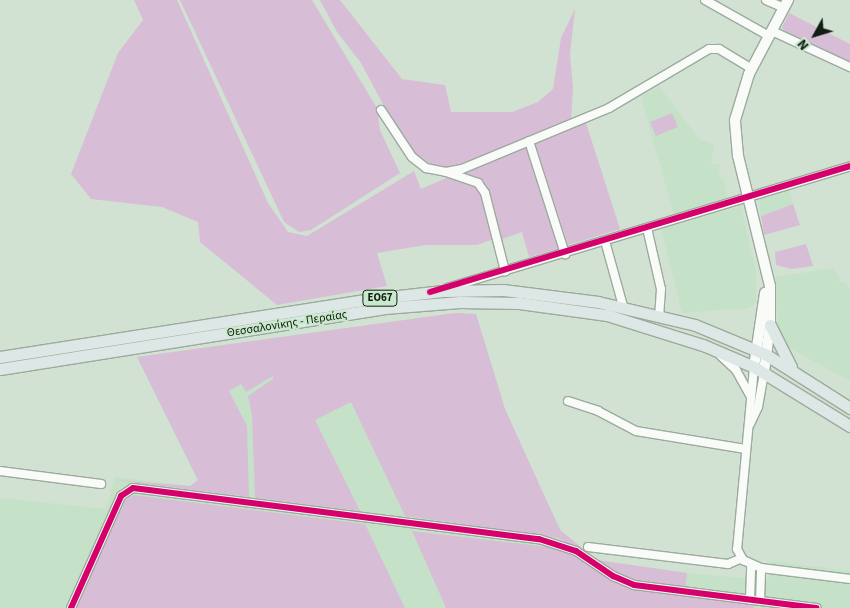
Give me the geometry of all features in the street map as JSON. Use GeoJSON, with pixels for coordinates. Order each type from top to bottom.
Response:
{"type":"FeatureCollection","features":[{"type":"Feature","properties":{"kind":"main road"},"geometry":{"type":"LineString","coordinates":[[784,7],[750,71],[734,124],[748,197],[767,278],[770,325],[778,347],[796,372]]}},
{"type":"Feature","properties":{"kind":"main road"},"geometry":{"type":"LineString","coordinates":[[759,369],[767,278]]}},
{"type":"Feature","properties":{"kind":"main road","name":"Θεσσαλονίκης - Περαίας"},"geometry":{"type":"LineString","coordinates":[[0,357],[430,292],[518,291],[623,306],[659,315],[761,352],[796,372],[850,408]]}},
{"type":"Feature","properties":{"kind":"main road","name":"Θεσσαλονίκης - Περαίας"},"geometry":{"type":"LineString","coordinates":[[0,370],[385,308],[460,302],[534,304],[606,315],[704,345],[759,369],[850,426]]}},
{"type":"Feature","properties":{"kind":"main road"},"geometry":{"type":"LineString","coordinates":[[761,352],[770,325]]}},
{"type":"Feature","properties":{"kind":"street"},"geometry":{"type":"LineString","coordinates":[[705,0],[850,67]]}},
{"type":"Feature","properties":{"kind":"street"},"geometry":{"type":"LineString","coordinates":[[766,0],[784,7]]}},
{"type":"Feature","properties":{"kind":"street"},"geometry":{"type":"LineString","coordinates":[[446,172],[590,117],[712,48],[719,49],[750,71]]}},
{"type":"Feature","properties":{"kind":"street"},"geometry":{"type":"LineString","coordinates":[[382,110],[412,157],[431,170],[446,172],[478,183],[485,194],[505,271]]}},
{"type":"Feature","properties":{"kind":"street"},"geometry":{"type":"LineString","coordinates":[[529,141],[565,254]]}},
{"type":"Feature","properties":{"kind":"street"},"geometry":{"type":"LineString","coordinates":[[430,292],[565,254],[850,166]]}},
{"type":"Feature","properties":{"kind":"street"},"geometry":{"type":"LineString","coordinates":[[648,228],[661,289],[659,315]]}},
{"type":"Feature","properties":{"kind":"street"},"geometry":{"type":"LineString","coordinates":[[605,241],[623,306]]}},
{"type":"Feature","properties":{"kind":"street"},"geometry":{"type":"LineString","coordinates":[[704,345],[731,365],[750,395]]}},
{"type":"Feature","properties":{"kind":"street"},"geometry":{"type":"LineString","coordinates":[[759,369],[750,395],[750,424],[737,549],[742,558],[751,565],[761,568],[850,579]]}},
{"type":"Feature","properties":{"kind":"street"},"geometry":{"type":"LineString","coordinates":[[750,424],[758,407],[759,369]]}},
{"type":"Feature","properties":{"kind":"street"},"geometry":{"type":"LineString","coordinates":[[568,401],[598,411],[636,431],[746,449]]}},
{"type":"Feature","properties":{"kind":"street"},"geometry":{"type":"LineString","coordinates":[[0,471],[101,484]]}},
{"type":"Feature","properties":{"kind":"street"},"geometry":{"type":"LineString","coordinates":[[71,608],[121,496],[133,488],[538,539],[576,551],[613,576],[634,584],[817,608]]}},
{"type":"Feature","properties":{"kind":"street"},"geometry":{"type":"LineString","coordinates":[[588,547],[728,564],[742,558]]}},
{"type":"Feature","properties":{"kind":"street"},"geometry":{"type":"LineString","coordinates":[[750,600],[751,565]]}},
{"type":"Feature","properties":{"kind":"street"},"geometry":{"type":"LineString","coordinates":[[760,601],[761,568]]}},
{"type":"Feature","properties":{"kind":"shaded area"},"geometry":{"type":"Polygon","coordinates":[[[134,0],[177,0],[268,203],[288,232],[307,236],[414,171],[421,189],[451,176],[477,185],[483,194],[494,239],[477,245],[426,245],[377,253],[387,286],[277,305],[200,242],[198,222],[162,207],[91,199],[71,174],[118,53],[143,20],[134,0]]]}},
{"type":"Feature","properties":{"kind":"shaded area"},"geometry":{"type":"Polygon","coordinates":[[[180,0],[312,0],[377,108],[380,130],[400,173],[311,230],[299,232],[284,222],[180,0]]]}},
{"type":"Feature","properties":{"kind":"shaded area"},"geometry":{"type":"Polygon","coordinates":[[[320,0],[340,0],[402,79],[445,85],[451,112],[512,112],[538,102],[553,89],[561,38],[575,9],[570,54],[573,88],[571,122],[458,167],[434,166],[418,156],[399,134],[361,63],[337,32],[320,0]]]}},
{"type":"Feature","properties":{"kind":"shaded area"},"geometry":{"type":"Polygon","coordinates":[[[789,13],[850,44],[850,64],[788,35],[782,28],[789,13]]]}},
{"type":"Feature","properties":{"kind":"shaded area"},"geometry":{"type":"Polygon","coordinates":[[[659,86],[700,140],[714,144],[711,164],[720,165],[719,176],[725,182],[727,200],[674,215],[641,97],[659,86]]]}},
{"type":"Feature","properties":{"kind":"shaded area"},"geometry":{"type":"Polygon","coordinates":[[[672,113],[678,127],[656,136],[650,122],[672,113]]]}},
{"type":"Feature","properties":{"kind":"shaded area"},"geometry":{"type":"Polygon","coordinates":[[[586,123],[620,229],[568,245],[534,140],[586,123]]]}},
{"type":"Feature","properties":{"kind":"shaded area"},"geometry":{"type":"Polygon","coordinates":[[[530,144],[561,248],[529,257],[522,232],[500,240],[480,180],[458,173],[530,144]]]}},
{"type":"Feature","properties":{"kind":"shaded area"},"geometry":{"type":"Polygon","coordinates":[[[789,190],[793,204],[761,216],[759,200],[789,190]]]}},
{"type":"Feature","properties":{"kind":"shaded area"},"geometry":{"type":"Polygon","coordinates":[[[793,204],[800,225],[764,235],[761,216],[793,204]]]}},
{"type":"Feature","properties":{"kind":"shaded area"},"geometry":{"type":"Polygon","coordinates":[[[741,206],[756,273],[756,303],[749,308],[682,313],[661,228],[741,206]]]}},
{"type":"Feature","properties":{"kind":"shaded area"},"geometry":{"type":"Polygon","coordinates":[[[806,244],[813,266],[792,269],[776,265],[775,252],[806,244]]]}},
{"type":"Feature","properties":{"kind":"shaded area"},"geometry":{"type":"Polygon","coordinates":[[[833,268],[840,278],[839,282],[846,283],[850,290],[850,381],[784,345],[777,326],[775,277],[833,268]]]}},
{"type":"Feature","properties":{"kind":"shaded area"},"geometry":{"type":"Polygon","coordinates":[[[455,313],[476,314],[505,409],[535,479],[565,536],[597,560],[687,573],[768,580],[770,561],[850,571],[850,608],[0,608],[0,498],[106,509],[115,477],[190,486],[198,482],[137,357],[455,313]]]}},
{"type":"Feature","properties":{"kind":"shaded area"},"geometry":{"type":"Polygon","coordinates":[[[455,313],[476,314],[505,409],[560,530],[597,560],[687,573],[685,590],[643,585],[619,576],[559,538],[405,516],[351,402],[315,420],[360,511],[255,498],[252,415],[248,396],[273,379],[273,376],[246,392],[241,384],[229,391],[247,426],[249,497],[115,480],[190,486],[198,480],[137,357],[455,313]]]}},
{"type":"Feature","properties":{"kind":"shaded area"},"geometry":{"type":"Polygon","coordinates":[[[134,495],[365,524],[405,608],[74,608],[124,501],[134,495]]]}},
{"type":"Feature","properties":{"kind":"shaded area"},"geometry":{"type":"Polygon","coordinates":[[[412,531],[569,550],[638,588],[752,603],[754,608],[446,608],[412,531]]]}},
{"type":"Feature","properties":{"kind":"cycle path"},"geometry":{"type":"LineString","coordinates":[[430,292],[850,166]]}},
{"type":"Feature","properties":{"kind":"cycle path"},"geometry":{"type":"LineString","coordinates":[[71,608],[121,496],[133,488],[539,539],[576,551],[613,576],[634,585],[817,608]]}}]}
